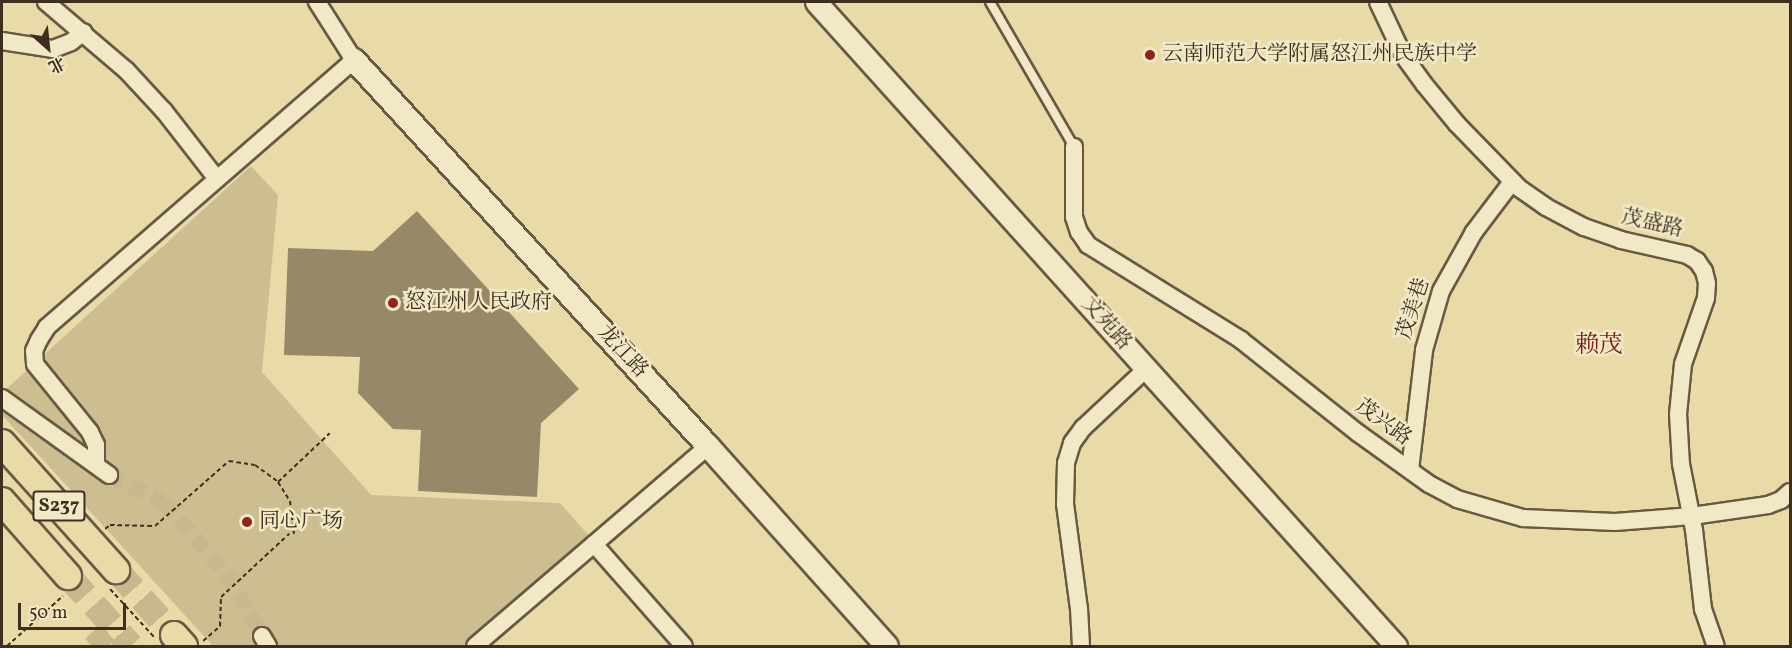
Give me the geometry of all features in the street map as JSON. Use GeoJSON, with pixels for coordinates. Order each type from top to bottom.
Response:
{"type":"FeatureCollection","features":[{"type":"Feature","properties":{"kind":"main road","name":"龙江路"},"geometry":{"type":"LineString","coordinates":[[354,60],[708,446],[887,646]]}},
{"type":"Feature","properties":{"kind":"main road","name":"S237"},"geometry":{"type":"LineString","coordinates":[[2,442],[116,570]]}},
{"type":"Feature","properties":{"kind":"main road","name":"S237"},"geometry":{"type":"LineString","coordinates":[[2,501],[68,576]]}},
{"type":"Feature","properties":{"kind":"street"},"geometry":{"type":"LineString","coordinates":[[46,2],[84,32],[164,111],[218,178]]}},
{"type":"Feature","properties":{"kind":"street"},"geometry":{"type":"LineString","coordinates":[[2,399],[102,470],[96,445],[90,432],[43,377],[35,364],[34,351],[46,327],[354,60],[318,2]]}},
{"type":"Feature","properties":{"kind":"street","name":"文苑路"},"geometry":{"type":"LineString","coordinates":[[816,2],[1396,646]]}},
{"type":"Feature","properties":{"kind":"street","name":"茂盛路"},"geometry":{"type":"LineString","coordinates":[[1378,2],[1403,55],[1424,84],[1512,182],[1546,207],[1584,227],[1621,240],[1687,255],[1701,265],[1707,283],[1706,298],[1683,364],[1678,414],[1681,464],[1692,516],[1702,609],[1716,646]]}},
{"type":"Feature","properties":{"kind":"street"},"geometry":{"type":"LineString","coordinates":[[2,41],[52,49],[71,42],[84,32]]}},
{"type":"Feature","properties":{"kind":"street","name":"茂兴路"},"geometry":{"type":"LineString","coordinates":[[1074,147],[1074,217],[1079,232],[1088,245],[1241,340],[1358,433],[1456,499],[1523,518],[1593,522],[1692,516],[1768,505],[1781,500],[1791,492]]}},
{"type":"Feature","properties":{"kind":"street","name":"茂美巷"},"geometry":{"type":"LineString","coordinates":[[1410,470],[1424,350],[1440,291],[1474,232],[1512,182]]}},
{"type":"Feature","properties":{"kind":"street"},"geometry":{"type":"LineString","coordinates":[[1081,646],[1079,609],[1065,504],[1066,464],[1072,443],[1083,428],[1146,369]]}},
{"type":"Feature","properties":{"kind":"street"},"geometry":{"type":"LineString","coordinates":[[475,646],[708,446]]}},
{"type":"Feature","properties":{"kind":"street"},"geometry":{"type":"LineString","coordinates":[[594,544],[684,646]]}},
{"type":"Feature","properties":{"kind":"lane"},"geometry":{"type":"LineString","coordinates":[[990,2],[1074,147]]}},
{"type":"Feature","properties":{"kind":"path"},"geometry":{"type":"LineString","coordinates":[[278,482],[330,434]]}},
{"type":"Feature","properties":{"kind":"path"},"geometry":{"type":"LineString","coordinates":[[110,525],[155,526],[229,461],[255,465],[278,482],[290,501],[295,521],[294,534]]}},
{"type":"Feature","properties":{"kind":"path"},"geometry":{"type":"LineString","coordinates":[[197,646],[220,626],[221,597],[289,534]]}},
{"type":"Feature","properties":{"kind":"path"},"geometry":{"type":"LineString","coordinates":[[123,603],[148,630]]}},
{"type":"Feature","properties":{"kind":"path"},"geometry":{"type":"LineString","coordinates":[[7,646],[52,605]]}},
{"type":"Feature","properties":{"kind":"shaded area"},"geometry":{"type":"Polygon","coordinates":[[[251,166],[278,195],[262,372],[371,495],[560,503],[591,538],[471,646],[213,646],[2,415],[2,393],[251,166]]]}},
{"type":"Feature","properties":{"kind":"building","name":"怒江州人民政府"},"geometry":{"type":"Polygon","coordinates":[[[417,211],[579,389],[541,423],[537,497],[418,491],[421,430],[393,429],[358,393],[360,357],[284,355],[288,248],[373,251],[417,211]]]}},
{"type":"Feature","properties":{"kind":"tunnel"},"geometry":{"type":"LineString","coordinates":[[109,475],[163,502],[226,573],[262,636]]}},
{"type":"Feature","properties":{"kind":"tunnel"},"geometry":{"type":"LineString","coordinates":[[116,570],[174,635]]}},
{"type":"Feature","properties":{"kind":"tunnel"},"geometry":{"type":"LineString","coordinates":[[68,576],[131,646]]}},
{"type":"Feature","properties":{"kind":"tunnel"},"geometry":{"type":"LineString","coordinates":[[92,646],[113,627]]}},
{"type":"Feature","properties":{"kind":"place","name":"云南师范大学附属怒江州民族中学"},"geometry":{"type":"Point","coordinates":[1150,55]}},
{"type":"Feature","properties":{"kind":"place","name":"怒江州人民政府"},"geometry":{"type":"Point","coordinates":[393,303]}},
{"type":"Feature","properties":{"kind":"place","name":"同心广场"},"geometry":{"type":"Point","coordinates":[247,522]}},
{"type":"Feature","properties":{"kind":"district","name":"赖茂"},"geometry":{"type":"Point","coordinates":[1599,347]}}]}
